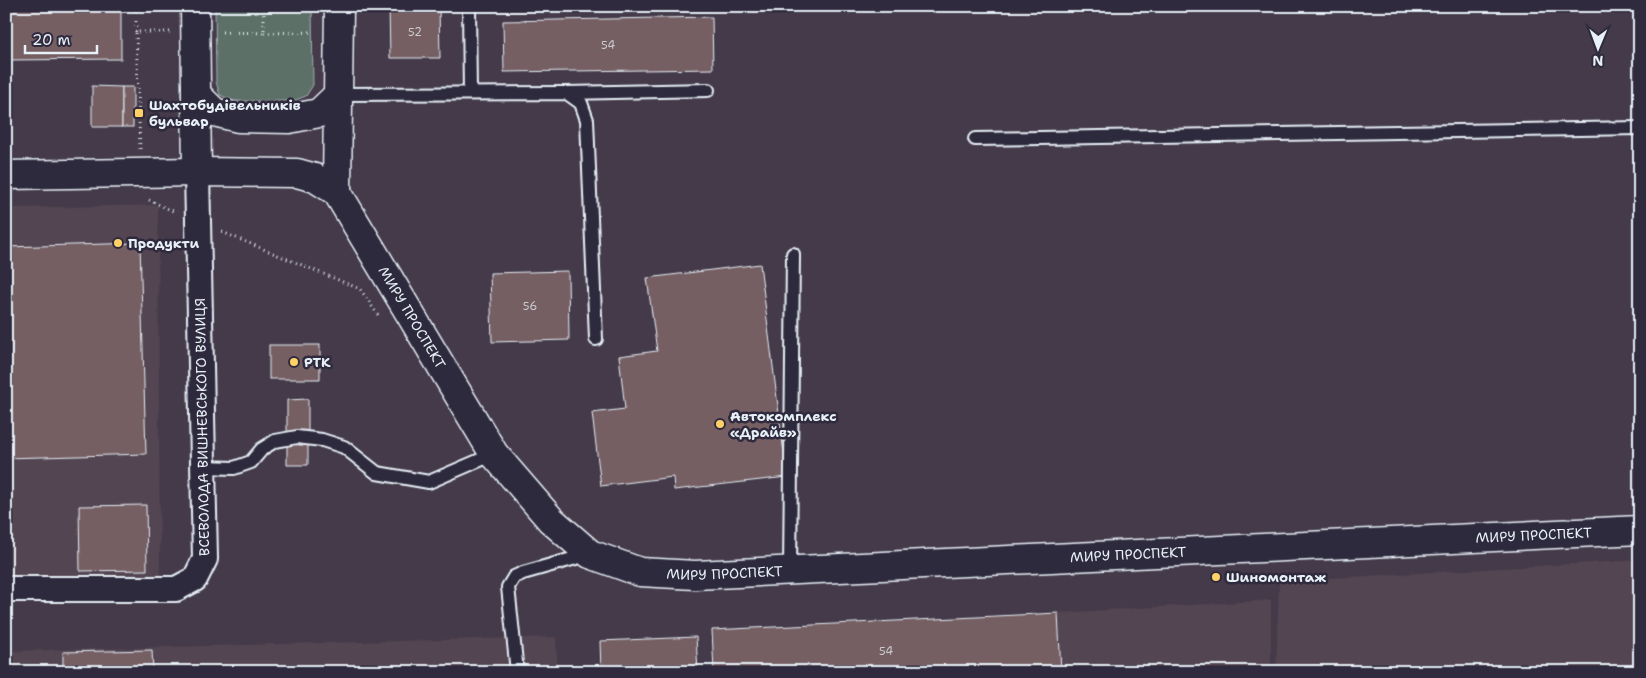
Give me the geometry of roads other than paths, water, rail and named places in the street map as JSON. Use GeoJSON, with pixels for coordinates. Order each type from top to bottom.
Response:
{"type":"FeatureCollection","features":[{"type":"Feature","properties":{"kind":"main road"},"geometry":{"type":"LineString","coordinates":[[195,6],[198,172]]}},
{"type":"Feature","properties":{"kind":"main road"},"geometry":{"type":"LineString","coordinates":[[337,192],[340,6]]}},
{"type":"Feature","properties":{"kind":"main road"},"geometry":{"type":"LineString","coordinates":[[196,94],[214,112],[238,118],[290,119],[319,113],[339,94]]}},
{"type":"Feature","properties":{"kind":"main road","name":"МИРУ ПРОСПЕКТ"},"geometry":{"type":"LineString","coordinates":[[6,176],[198,172],[297,173],[315,178],[337,192],[494,454],[551,520],[590,554],[640,572],[695,575],[1640,530]]}},
{"type":"Feature","properties":{"kind":"street","name":"ВСЕВОЛОДА ВИШНЕВСЬКОГО ВУЛИЦЯ"},"geometry":{"type":"LineString","coordinates":[[6,588],[176,589],[195,579],[205,559],[198,172]]}},
{"type":"Feature","properties":{"kind":"lane"},"geometry":{"type":"LineString","coordinates":[[468,6],[470,93]]}},
{"type":"Feature","properties":{"kind":"lane"},"geometry":{"type":"LineString","coordinates":[[339,94],[708,90]]}},
{"type":"Feature","properties":{"kind":"lane"},"geometry":{"type":"LineString","coordinates":[[567,93],[581,103],[587,120],[596,339]]}},
{"type":"Feature","properties":{"kind":"lane"},"geometry":{"type":"LineString","coordinates":[[976,139],[1640,128]]}},
{"type":"Feature","properties":{"kind":"lane"},"geometry":{"type":"LineString","coordinates":[[790,571],[793,254]]}},
{"type":"Feature","properties":{"kind":"lane"},"geometry":{"type":"LineString","coordinates":[[204,467],[234,468],[252,462],[262,449],[275,440],[297,437],[322,440],[344,447],[377,473],[429,482],[494,454]]}},
{"type":"Feature","properties":{"kind":"lane"},"geometry":{"type":"LineString","coordinates":[[517,672],[508,587],[514,577],[523,572],[590,554]]}},
{"type":"Feature","properties":{"kind":"place","name":"Шахтобудівельників бульвар"},"geometry":{"type":"Point","coordinates":[139,113]}},
{"type":"Feature","properties":{"kind":"place","name":"Продукти"},"geometry":{"type":"Point","coordinates":[118,243]}},
{"type":"Feature","properties":{"kind":"place","name":"РТК"},"geometry":{"type":"Point","coordinates":[294,362]}},
{"type":"Feature","properties":{"kind":"place","name":"Автокомплекс «Драйв»"},"geometry":{"type":"Point","coordinates":[720,424]}},
{"type":"Feature","properties":{"kind":"place","name":"Шиномонтаж"},"geometry":{"type":"Point","coordinates":[1216,577]}}]}
